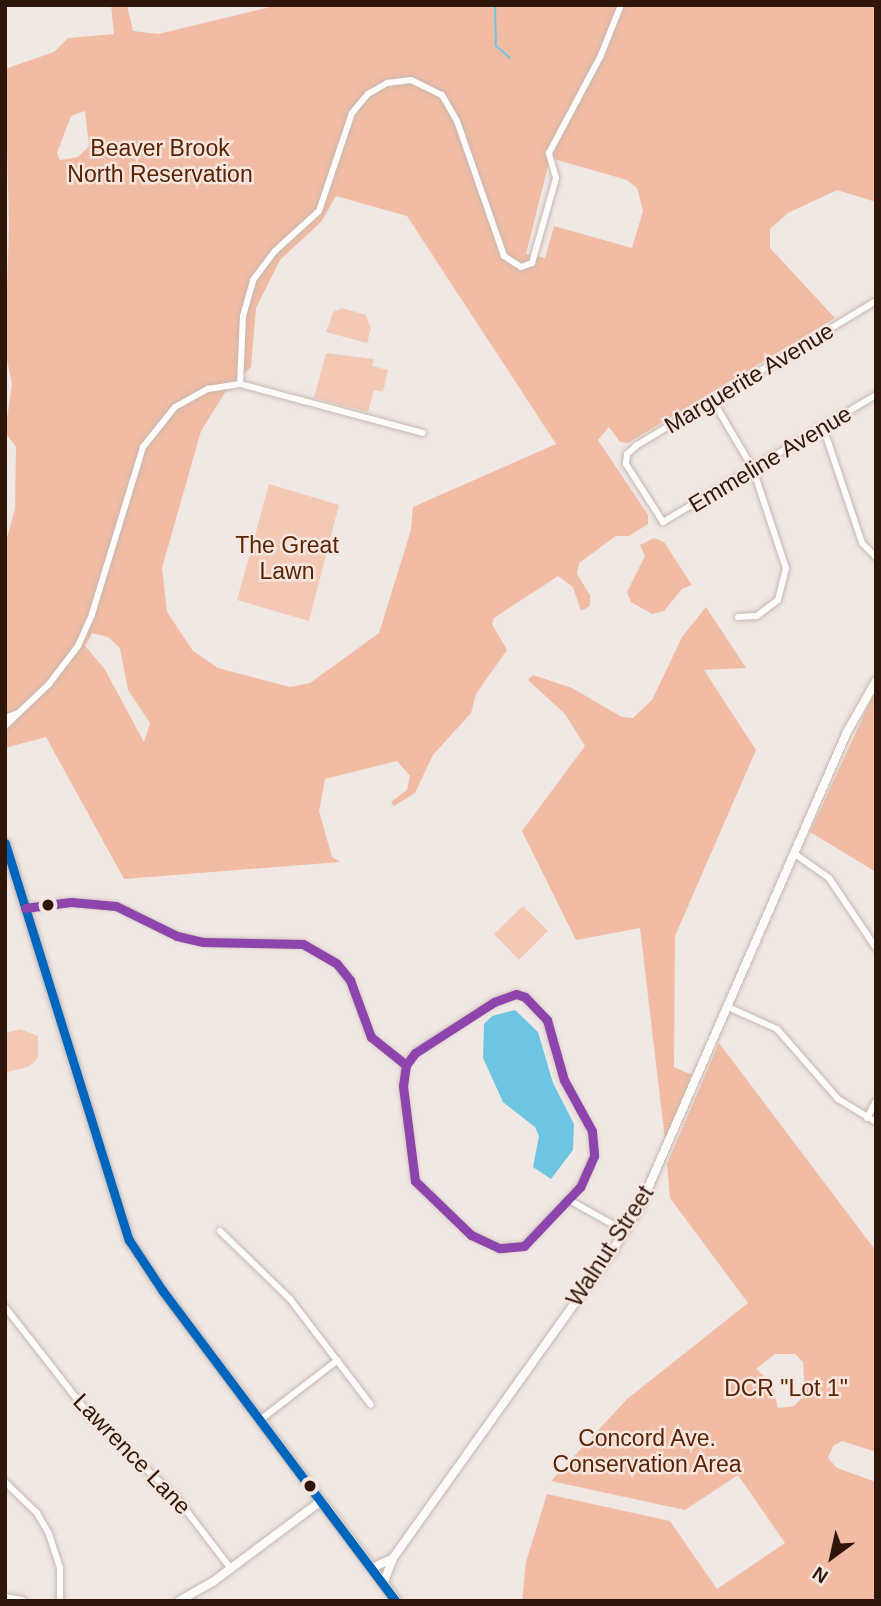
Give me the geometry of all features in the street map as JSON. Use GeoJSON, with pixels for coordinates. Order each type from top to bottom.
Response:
{"type":"FeatureCollection","features":[{"type":"Feature","properties":{"kind":"main road"},"geometry":{"type":"LineString","coordinates":[[5,843],[129,1240],[396,1601]]}},
{"type":"Feature","properties":{"kind":"street"},"geometry":{"type":"LineString","coordinates":[[240,384],[243,316],[253,279],[275,251],[319,211],[352,113],[377,88],[411,80],[442,95],[451,107],[474,179],[496,225],[504,256],[522,267],[532,263],[556,178],[549,153],[601,55],[621,5]]}},
{"type":"Feature","properties":{"kind":"street","name":"Marguerite Avenue"},"geometry":{"type":"LineString","coordinates":[[663,522],[625,459],[631,450],[876,301]]}},
{"type":"Feature","properties":{"kind":"street"},"geometry":{"type":"LineString","coordinates":[[5,726],[59,673],[86,631],[143,447],[158,425],[192,396],[240,384],[423,433]]}},
{"type":"Feature","properties":{"kind":"street","name":"Emmeline Avenue"},"geometry":{"type":"LineString","coordinates":[[663,522],[876,395]]}},
{"type":"Feature","properties":{"kind":"street"},"geometry":{"type":"LineString","coordinates":[[713,401],[753,469],[781,546],[786,577],[778,600],[767,610],[749,618],[738,617]]}},
{"type":"Feature","properties":{"kind":"street"},"geometry":{"type":"LineString","coordinates":[[823,427],[862,543],[876,557]]}},
{"type":"Feature","properties":{"kind":"street","name":"Walnut Street"},"geometry":{"type":"LineString","coordinates":[[383,1584],[393,1558],[625,1231],[651,1185],[850,724],[876,681]]}},
{"type":"Feature","properties":{"kind":"street"},"geometry":{"type":"LineString","coordinates":[[5,718],[23,710]]}},
{"type":"Feature","properties":{"kind":"street"},"geometry":{"type":"LineString","coordinates":[[795,854],[829,878],[876,948]]}},
{"type":"Feature","properties":{"kind":"street"},"geometry":{"type":"LineString","coordinates":[[25,908],[71,902],[116,906],[177,936],[204,942],[303,944],[337,964],[350,980],[371,1037],[406,1065]]}},
{"type":"Feature","properties":{"kind":"street"},"geometry":{"type":"LineString","coordinates":[[516,994],[540,1008],[564,1080],[592,1131],[594,1156],[589,1173],[535,1238],[509,1249],[484,1242],[454,1221],[415,1181],[403,1086],[406,1065],[415,1053],[506,996],[516,994]]}},
{"type":"Feature","properties":{"kind":"street"},"geometry":{"type":"LineString","coordinates":[[728,1007],[777,1029],[829,1090],[876,1122]]}},
{"type":"Feature","properties":{"kind":"street"},"geometry":{"type":"LineString","coordinates":[[867,1118],[876,1101]]}},
{"type":"Feature","properties":{"kind":"street"},"geometry":{"type":"LineString","coordinates":[[569,1200],[625,1231]]}},
{"type":"Feature","properties":{"kind":"street"},"geometry":{"type":"LineString","coordinates":[[220,1231],[290,1299],[371,1405]]}},
{"type":"Feature","properties":{"kind":"street","name":"Lawrence Lane"},"geometry":{"type":"LineString","coordinates":[[5,1307],[91,1417],[176,1497],[231,1569]]}},
{"type":"Feature","properties":{"kind":"street"},"geometry":{"type":"LineString","coordinates":[[260,1420],[338,1360]]}},
{"type":"Feature","properties":{"kind":"street"},"geometry":{"type":"LineString","coordinates":[[5,1482],[37,1514],[49,1534],[60,1568],[60,1601]]}},
{"type":"Feature","properties":{"kind":"street"},"geometry":{"type":"LineString","coordinates":[[179,1601],[231,1569],[321,1501]]}},
{"type":"Feature","properties":{"kind":"street","name":"Walnut Street"},"geometry":{"type":"LineString","coordinates":[[372,1568],[393,1558]]}},
{"type":"Feature","properties":{"kind":"street"},"geometry":{"type":"LineString","coordinates":[[5,1598],[22,1601]]}},
{"type":"Feature","properties":{"kind":"green space","name":"Beaver Brook North Reservation"},"geometry":{"type":"Polygon","coordinates":[[[111,5],[127,5],[133,31],[158,34],[279,5],[876,5],[876,202],[837,190],[788,213],[770,229],[770,248],[835,318],[628,443],[620,442],[609,427],[598,440],[648,515],[648,524],[629,536],[616,536],[579,563],[577,574],[590,595],[590,606],[581,611],[573,587],[558,576],[494,618],[492,624],[507,650],[476,694],[471,713],[433,755],[415,793],[394,806],[391,802],[407,790],[410,776],[397,761],[325,779],[319,811],[332,857],[340,862],[124,879],[46,737],[5,748],[5,545],[15,509],[16,447],[5,432],[12,384],[5,350],[9,226],[5,69],[54,52],[68,38],[114,34],[111,5]],[[85,111],[71,116],[57,153],[60,160],[78,157],[89,146],[85,111]],[[550,158],[526,254],[545,258],[554,226],[632,248],[643,211],[637,188],[627,180],[550,158]],[[336,196],[321,222],[280,260],[256,308],[251,367],[226,391],[201,431],[162,568],[167,612],[193,651],[218,668],[290,687],[310,683],[379,633],[411,530],[413,507],[556,444],[407,216],[336,196]],[[92,633],[85,646],[104,668],[144,742],[150,723],[128,690],[120,648],[108,637],[92,633]]]}},
{"type":"Feature","properties":{"kind":"green space"},"geometry":{"type":"Polygon","coordinates":[[[342,308],[366,315],[371,328],[367,343],[326,332],[333,312],[342,308]]]}},
{"type":"Feature","properties":{"kind":"green space"},"geometry":{"type":"Polygon","coordinates":[[[326,353],[374,359],[372,366],[388,370],[383,392],[374,390],[368,412],[314,398],[326,353]]]}},
{"type":"Feature","properties":{"kind":"green space","name":"The Great Lawn"},"geometry":{"type":"Polygon","coordinates":[[[269,484],[339,505],[309,621],[237,600],[269,484]]]}},
{"type":"Feature","properties":{"kind":"green space"},"geometry":{"type":"Polygon","coordinates":[[[654,538],[664,542],[692,585],[682,589],[664,611],[652,614],[631,602],[627,592],[645,556],[640,545],[654,538]]]}},
{"type":"Feature","properties":{"kind":"green space"},"geometry":{"type":"Polygon","coordinates":[[[706,607],[746,668],[704,670],[756,750],[675,936],[674,1067],[692,1075],[665,1140],[640,928],[576,940],[522,831],[585,746],[565,714],[528,680],[533,675],[572,688],[622,717],[633,718],[652,700],[682,637],[706,607]]]}},
{"type":"Feature","properties":{"kind":"green space"},"geometry":{"type":"Polygon","coordinates":[[[876,689],[876,872],[810,832],[876,689]]]}},
{"type":"Feature","properties":{"kind":"green space"},"geometry":{"type":"Polygon","coordinates":[[[523,906],[548,931],[519,960],[494,934],[523,906]]]}},
{"type":"Feature","properties":{"kind":"green space"},"geometry":{"type":"Polygon","coordinates":[[[20,1029],[38,1036],[38,1058],[30,1066],[5,1073],[5,1033],[20,1029]]]}},
{"type":"Feature","properties":{"kind":"green space","name":"DCR \"Lot 1\""},"geometry":{"type":"Polygon","coordinates":[[[719,1043],[876,1251],[876,1452],[842,1441],[833,1446],[828,1458],[837,1468],[876,1482],[876,1601],[522,1601],[526,1562],[547,1494],[670,1521],[717,1589],[785,1543],[738,1475],[685,1510],[551,1481],[627,1399],[748,1303],[670,1198],[667,1164],[719,1043]],[[775,1354],[756,1369],[772,1383],[778,1408],[794,1406],[805,1395],[803,1362],[795,1354],[775,1354]]]}},
{"type":"Feature","properties":{"kind":"water"},"geometry":{"type":"Polygon","coordinates":[[[515,1010],[538,1032],[553,1083],[574,1124],[573,1150],[551,1179],[533,1167],[539,1136],[535,1127],[503,1102],[483,1058],[484,1024],[492,1016],[515,1010]]]}},
{"type":"Feature","properties":{"kind":"waterway"},"geometry":{"type":"LineString","coordinates":[[495,6],[496,46],[510,58]]}},
{"type":"Feature","properties":{"kind":"transit line"},"geometry":{"type":"LineString","coordinates":[[5,843],[129,1240],[162,1290],[395,1600]]}},
{"type":"Feature","properties":{"kind":"transit line"},"geometry":{"type":"LineString","coordinates":[[25,908],[71,902],[116,906],[177,936],[203,942],[303,944],[337,964],[350,980],[371,1037],[406,1065],[415,1053],[494,1002],[516,994],[525,997],[547,1020],[564,1080],[592,1131],[594,1156],[580,1187],[524,1246],[499,1248],[471,1235],[415,1181],[403,1086],[406,1065]]}},
{"type":"Feature","properties":{"kind":"park label","name":"Concord Ave. Conservation Area"},"geometry":{"type":"Point","coordinates":[647,1451]}}]}
